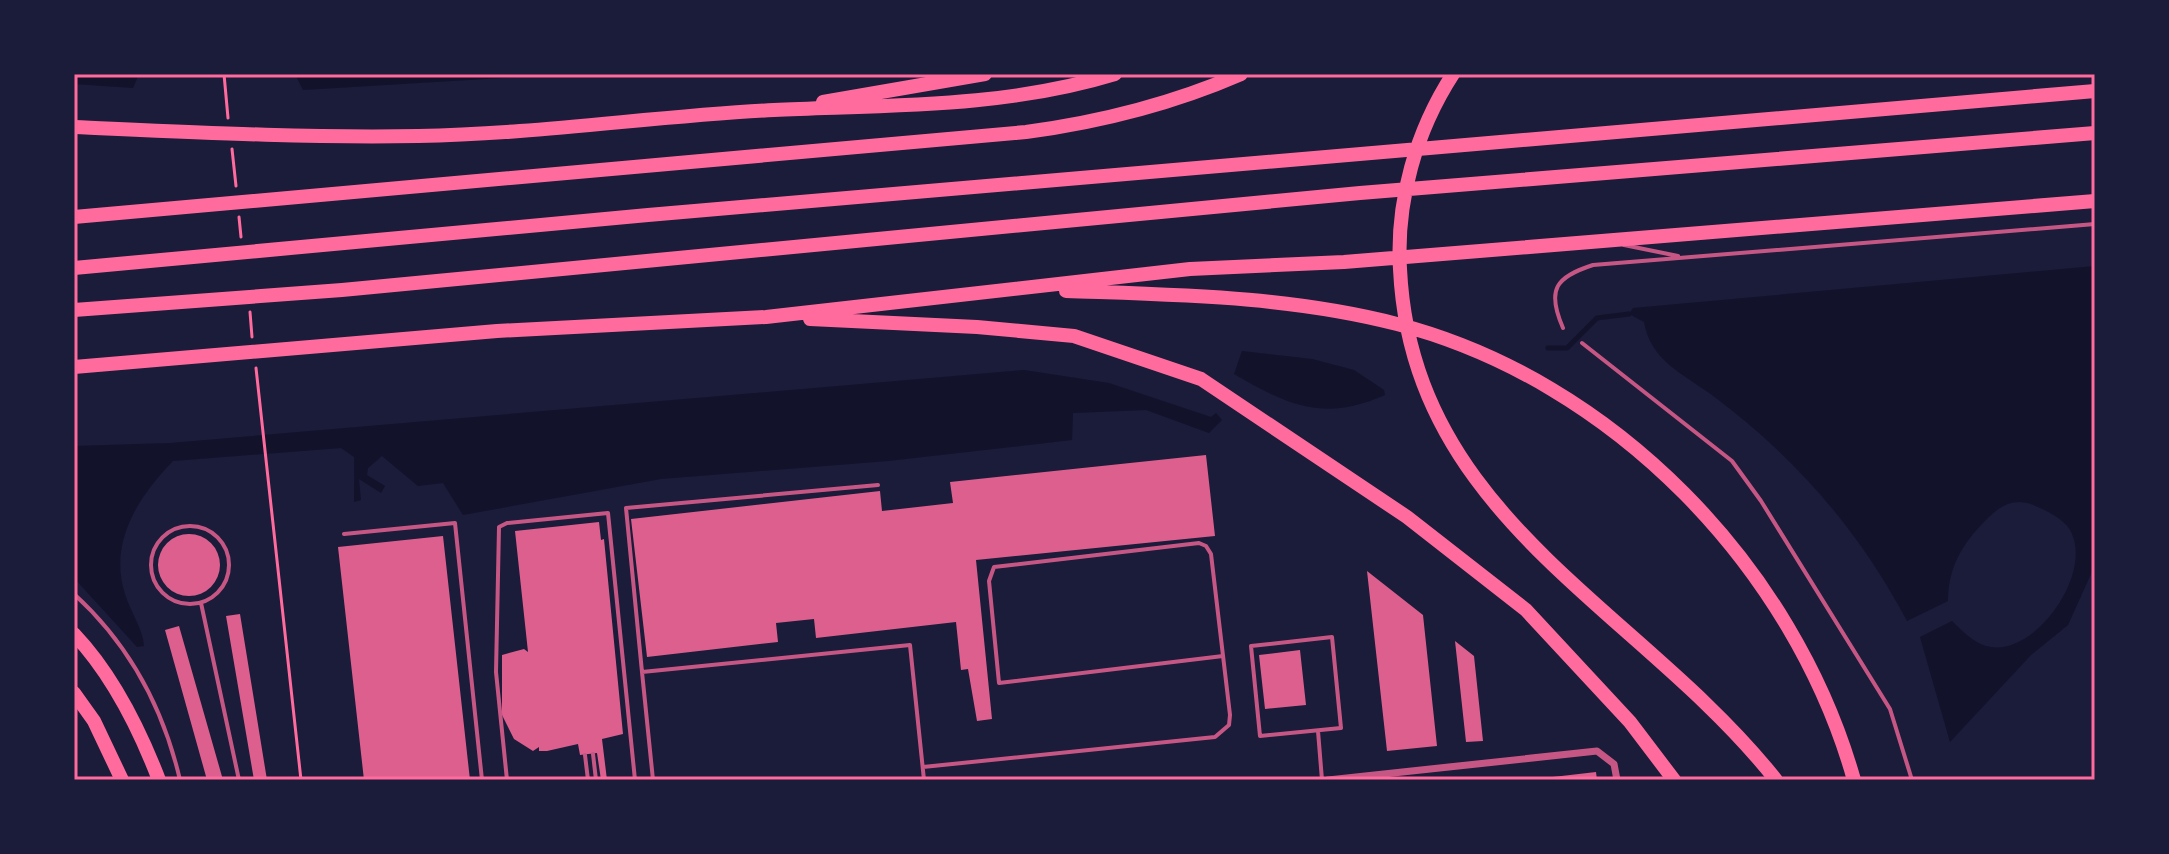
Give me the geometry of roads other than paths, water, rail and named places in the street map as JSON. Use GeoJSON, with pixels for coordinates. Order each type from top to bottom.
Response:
{"type":"FeatureCollection","features":[{"type":"Feature","properties":{"kind":"highway"},"geometry":{"type":"LineString","coordinates":[[773,110],[985,74]]}},
{"type":"Feature","properties":{"kind":"highway"},"geometry":{"type":"LineString","coordinates":[[74,127],[249,135],[420,136],[773,110],[938,106],[1024,95],[1115,74]]}},
{"type":"Feature","properties":{"kind":"highway"},"geometry":{"type":"LineString","coordinates":[[74,217],[1026,132],[1101,122],[1201,91],[1241,74]]}},
{"type":"Feature","properties":{"kind":"highway"},"geometry":{"type":"LineString","coordinates":[[1453,74],[1428,118],[1417,147],[1400,235],[1404,317],[1411,350],[1432,407],[1465,462],[1518,533],[1581,594],[1729,725],[1776,780]]}},
{"type":"Feature","properties":{"kind":"highway"},"geometry":{"type":"LineString","coordinates":[[74,268],[679,212],[2095,91]]}},
{"type":"Feature","properties":{"kind":"highway"},"geometry":{"type":"LineString","coordinates":[[74,310],[358,288],[1360,193],[2095,133]]}},
{"type":"Feature","properties":{"kind":"highway"},"geometry":{"type":"LineString","coordinates":[[74,367],[497,331],[766,317],[1190,269],[1344,262],[2095,201]]}},
{"type":"Feature","properties":{"kind":"highway"},"geometry":{"type":"LineString","coordinates":[[1026,289],[1251,299],[1350,313],[1444,339],[1543,384],[1604,425],[1670,480],[1744,562],[1808,663],[1831,714],[1854,780]]}},
{"type":"Feature","properties":{"kind":"highway"},"geometry":{"type":"LineString","coordinates":[[766,317],[977,327],[1074,336],[1201,379],[1407,517],[1526,610],[1630,722],[1674,780]]}},
{"type":"Feature","properties":{"kind":"highway"},"geometry":{"type":"LineString","coordinates":[[74,634],[102,668],[124,704],[159,780]]}},
{"type":"Feature","properties":{"kind":"highway"},"geometry":{"type":"LineString","coordinates":[[74,693],[94,721],[122,780]]}},
{"type":"Feature","properties":{"kind":"street"},"geometry":{"type":"LineString","coordinates":[[1325,780],[1588,752],[1608,757],[1614,764],[1617,780]]}},
{"type":"Feature","properties":{"kind":"lane"},"geometry":{"type":"LineString","coordinates":[[1563,328],[1554,309],[1554,296],[1565,274],[1593,265],[2095,224]]}},
{"type":"Feature","properties":{"kind":"lane"},"geometry":{"type":"LineString","coordinates":[[1610,242],[1683,257]]}},
{"type":"Feature","properties":{"kind":"lane"},"geometry":{"type":"LineString","coordinates":[[1582,343],[1732,461],[1761,501],[1890,709],[1912,780]]}},
{"type":"Feature","properties":{"kind":"lane"},"geometry":{"type":"LineString","coordinates":[[653,780],[626,508],[878,485]]}},
{"type":"Feature","properties":{"kind":"lane"},"geometry":{"type":"LineString","coordinates":[[507,780],[496,672],[497,532],[507,523],[608,513],[635,780]]}},
{"type":"Feature","properties":{"kind":"lane"},"geometry":{"type":"LineString","coordinates":[[344,534],[455,523],[482,780]]}},
{"type":"Feature","properties":{"kind":"lane"},"geometry":{"type":"LineString","coordinates":[[179,528],[206,529],[225,548],[229,561],[223,587],[201,603],[175,601],[156,583],[153,556],[167,534],[179,528]]}},
{"type":"Feature","properties":{"kind":"lane"},"geometry":{"type":"LineString","coordinates":[[923,767],[1220,735],[1230,720],[1223,656],[1213,571],[1209,549],[1199,543],[1015,563],[991,570],[990,596],[999,683],[1223,656]]}},
{"type":"Feature","properties":{"kind":"lane"},"geometry":{"type":"LineString","coordinates":[[74,594],[126,652],[154,697],[171,741],[180,780]]}},
{"type":"Feature","properties":{"kind":"lane"},"geometry":{"type":"LineString","coordinates":[[201,603],[239,780]]}},
{"type":"Feature","properties":{"kind":"lane"},"geometry":{"type":"LineString","coordinates":[[1332,637],[1341,728],[1318,730],[1260,736],[1251,646],[1332,637]]}},
{"type":"Feature","properties":{"kind":"lane"},"geometry":{"type":"LineString","coordinates":[[642,672],[910,645],[924,780]]}},
{"type":"Feature","properties":{"kind":"lane"},"geometry":{"type":"LineString","coordinates":[[1318,730],[1325,780]]}},
{"type":"Feature","properties":{"kind":"lane"},"geometry":{"type":"LineString","coordinates":[[593,754],[596,780]]}},
{"type":"Feature","properties":{"kind":"lane"},"geometry":{"type":"LineString","coordinates":[[585,755],[588,780]]}},
{"type":"Feature","properties":{"kind":"waterway"},"geometry":{"type":"LineString","coordinates":[[1548,348],[1567,348],[1597,318],[1629,314]]}}]}
